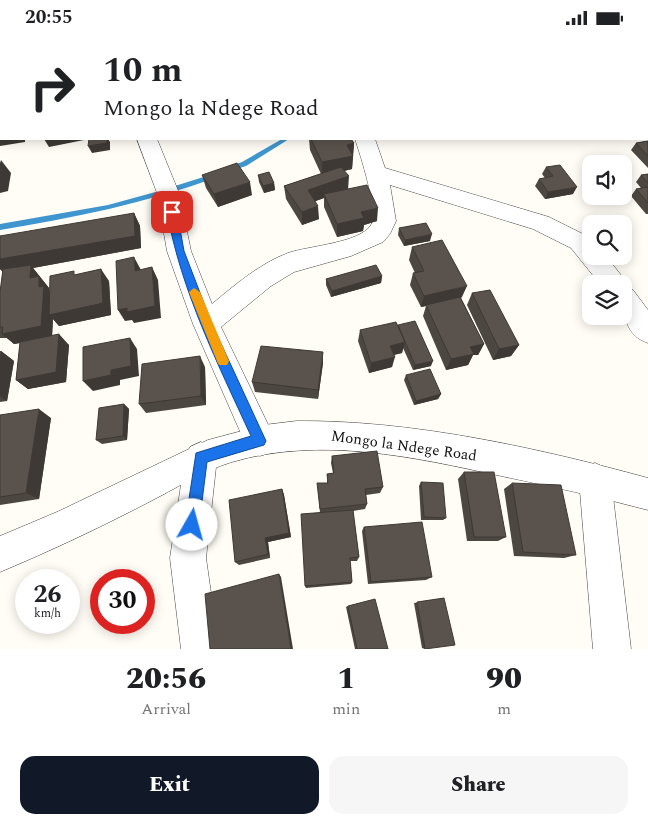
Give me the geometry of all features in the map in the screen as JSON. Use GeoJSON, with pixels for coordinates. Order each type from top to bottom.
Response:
{"type":"FeatureCollection","features":[{"type":"Feature","properties":{"kind":"street"},"geometry":{"type":"LineString","coordinates":[[147,140],[168,193],[179,251],[206,324],[260,441]]}},
{"type":"Feature","properties":{"kind":"street"},"geometry":{"type":"LineString","coordinates":[[206,324],[258,282],[296,260],[341,251],[368,239],[382,228],[384,218],[377,173],[364,140]]}},
{"type":"Feature","properties":{"kind":"street"},"geometry":{"type":"LineString","coordinates":[[377,173],[541,223],[582,245]]}},
{"type":"Feature","properties":{"kind":"street"},"geometry":{"type":"LineString","coordinates":[[599,265],[608,275]]}},
{"type":"Feature","properties":{"kind":"street"},"geometry":{"type":"LineString","coordinates":[[632,309],[648,332]]}},
{"type":"Feature","properties":{"kind":"street","name":"Mongo la Ndege Road"},"geometry":{"type":"LineString","coordinates":[[0,554],[50,535],[201,458],[234,446],[260,441],[328,434],[447,449],[595,479],[648,494]]}},
{"type":"Feature","properties":{"kind":"street"},"geometry":{"type":"LineString","coordinates":[[200,649],[188,558],[201,458]]}},
{"type":"Feature","properties":{"kind":"street"},"geometry":{"type":"LineString","coordinates":[[595,479],[612,649]]}},
{"type":"Feature","properties":{"kind":"building"},"geometry":{"type":"Polygon","coordinates":[[[89,140],[107,140],[107,143],[88,146],[89,140]]]}},
{"type":"Feature","properties":{"kind":"building"},"geometry":{"type":"Polygon","coordinates":[[[311,140],[352,140],[354,143],[347,145],[353,156],[322,162],[311,140]]]}},
{"type":"Feature","properties":{"kind":"building"},"geometry":{"type":"Polygon","coordinates":[[[648,141],[648,156],[636,143],[648,141]]]}},
{"type":"Feature","properties":{"kind":"building"},"geometry":{"type":"Polygon","coordinates":[[[237,163],[250,182],[214,194],[202,175],[237,163]]]}},
{"type":"Feature","properties":{"kind":"building"},"geometry":{"type":"Polygon","coordinates":[[[560,165],[577,187],[548,192],[539,179],[553,176],[546,167],[560,165]]]}},
{"type":"Feature","properties":{"kind":"building"},"geometry":{"type":"Polygon","coordinates":[[[341,167],[349,176],[308,190],[318,206],[302,212],[284,186],[341,167]]]}},
{"type":"Feature","properties":{"kind":"building"},"geometry":{"type":"Polygon","coordinates":[[[269,172],[274,183],[263,186],[258,175],[269,172]]]}},
{"type":"Feature","properties":{"kind":"building"},"geometry":{"type":"Polygon","coordinates":[[[648,174],[648,183],[641,175],[648,174]]]}},
{"type":"Feature","properties":{"kind":"building"},"geometry":{"type":"Polygon","coordinates":[[[367,185],[378,208],[361,212],[364,218],[337,224],[324,194],[367,185]]]}},
{"type":"Feature","properties":{"kind":"building"},"geometry":{"type":"Polygon","coordinates":[[[648,187],[648,203],[636,189],[648,187]]]}},
{"type":"Feature","properties":{"kind":"building"},"geometry":{"type":"Polygon","coordinates":[[[134,213],[135,236],[0,259],[0,236],[134,213]]]}},
{"type":"Feature","properties":{"kind":"building"},"geometry":{"type":"Polygon","coordinates":[[[426,223],[432,234],[405,240],[399,228],[426,223]]]}},
{"type":"Feature","properties":{"kind":"building"},"geometry":{"type":"Polygon","coordinates":[[[442,240],[467,286],[424,296],[413,273],[424,271],[412,247],[442,240]]]}},
{"type":"Feature","properties":{"kind":"building"},"geometry":{"type":"Polygon","coordinates":[[[134,257],[135,271],[152,267],[155,306],[127,312],[127,308],[118,310],[116,261],[134,257]]]}},
{"type":"Feature","properties":{"kind":"building"},"geometry":{"type":"Polygon","coordinates":[[[31,265],[30,278],[39,276],[39,287],[44,286],[41,326],[2,334],[3,327],[0,327],[0,292],[3,269],[31,265]]]}},
{"type":"Feature","properties":{"kind":"building"},"geometry":{"type":"Polygon","coordinates":[[[376,265],[382,276],[332,291],[326,279],[376,265]]]}},
{"type":"Feature","properties":{"kind":"building"},"geometry":{"type":"Polygon","coordinates":[[[101,269],[103,303],[49,315],[50,276],[74,271],[74,275],[101,269]]]}},
{"type":"Feature","properties":{"kind":"building"},"geometry":{"type":"Polygon","coordinates":[[[490,290],[519,345],[499,349],[472,293],[490,290]]]}},
{"type":"Feature","properties":{"kind":"building"},"geometry":{"type":"Polygon","coordinates":[[[460,297],[484,344],[470,347],[474,354],[451,359],[426,305],[460,297]]]}},
{"type":"Feature","properties":{"kind":"building"},"geometry":{"type":"Polygon","coordinates":[[[415,321],[433,361],[415,365],[398,325],[415,321]]]}},
{"type":"Feature","properties":{"kind":"building"},"geometry":{"type":"Polygon","coordinates":[[[396,322],[405,342],[390,346],[395,357],[371,363],[360,330],[396,322]]]}},
{"type":"Feature","properties":{"kind":"building"},"geometry":{"type":"Polygon","coordinates":[[[59,334],[56,372],[16,380],[20,342],[59,334]]]}},
{"type":"Feature","properties":{"kind":"building"},"geometry":{"type":"Polygon","coordinates":[[[130,338],[131,366],[111,370],[111,375],[83,381],[83,347],[130,338]]]}},
{"type":"Feature","properties":{"kind":"building"},"geometry":{"type":"Polygon","coordinates":[[[261,346],[323,352],[318,390],[252,382],[261,346]]]}},
{"type":"Feature","properties":{"kind":"building"},"geometry":{"type":"Polygon","coordinates":[[[200,356],[201,396],[139,404],[142,364],[200,356]]]}},
{"type":"Feature","properties":{"kind":"building"},"geometry":{"type":"Polygon","coordinates":[[[430,369],[441,394],[416,401],[406,375],[430,369]]]}},
{"type":"Feature","properties":{"kind":"building"},"geometry":{"type":"Polygon","coordinates":[[[124,404],[123,436],[96,440],[99,408],[124,404]]]}},
{"type":"Feature","properties":{"kind":"building"},"geometry":{"type":"Polygon","coordinates":[[[39,409],[26,493],[0,497],[0,415],[39,409]]]}},
{"type":"Feature","properties":{"kind":"building"},"geometry":{"type":"Polygon","coordinates":[[[377,451],[383,487],[365,489],[367,504],[320,509],[317,483],[328,483],[327,474],[334,473],[332,456],[377,451]]]}},
{"type":"Feature","properties":{"kind":"building"},"geometry":{"type":"Polygon","coordinates":[[[464,472],[494,472],[506,537],[474,537],[464,472]]]}},
{"type":"Feature","properties":{"kind":"building"},"geometry":{"type":"Polygon","coordinates":[[[421,482],[443,483],[446,518],[424,517],[421,482]]]}},
{"type":"Feature","properties":{"kind":"building"},"geometry":{"type":"Polygon","coordinates":[[[512,483],[561,485],[576,555],[523,552],[512,483]]]}},
{"type":"Feature","properties":{"kind":"building"},"geometry":{"type":"Polygon","coordinates":[[[282,489],[289,533],[265,538],[268,554],[235,562],[229,500],[282,489]]]}},
{"type":"Feature","properties":{"kind":"building"},"geometry":{"type":"Polygon","coordinates":[[[353,510],[359,557],[350,558],[352,582],[305,586],[301,514],[353,510]]]}},
{"type":"Feature","properties":{"kind":"building"},"geometry":{"type":"Polygon","coordinates":[[[422,522],[432,577],[371,582],[364,527],[422,522]]]}},
{"type":"Feature","properties":{"kind":"building"},"geometry":{"type":"Polygon","coordinates":[[[279,574],[291,649],[210,649],[205,594],[279,574]]]}},
{"type":"Feature","properties":{"kind":"building"},"geometry":{"type":"Polygon","coordinates":[[[444,598],[455,645],[425,649],[417,602],[444,598]]]}},
{"type":"Feature","properties":{"kind":"building"},"geometry":{"type":"Polygon","coordinates":[[[375,599],[388,649],[357,649],[348,606],[375,599]]]}},
{"type":"Feature","properties":{"kind":"waterway"},"geometry":{"type":"LineString","coordinates":[[227,170],[244,164],[284,140]]}},
{"type":"Feature","properties":{"kind":"waterway"},"geometry":{"type":"LineString","coordinates":[[0,227],[135,201],[213,176]]}},
{"type":"Feature","properties":{"kind":"slow traffic"},"geometry":{"type":"LineString","coordinates":[[194,292],[223,361]]}},
{"type":"Feature","properties":{"kind":"route"},"geometry":{"type":"LineString","coordinates":[[172,212],[179,251],[206,324],[260,441],[234,446],[201,458],[192,525]]}}]}
